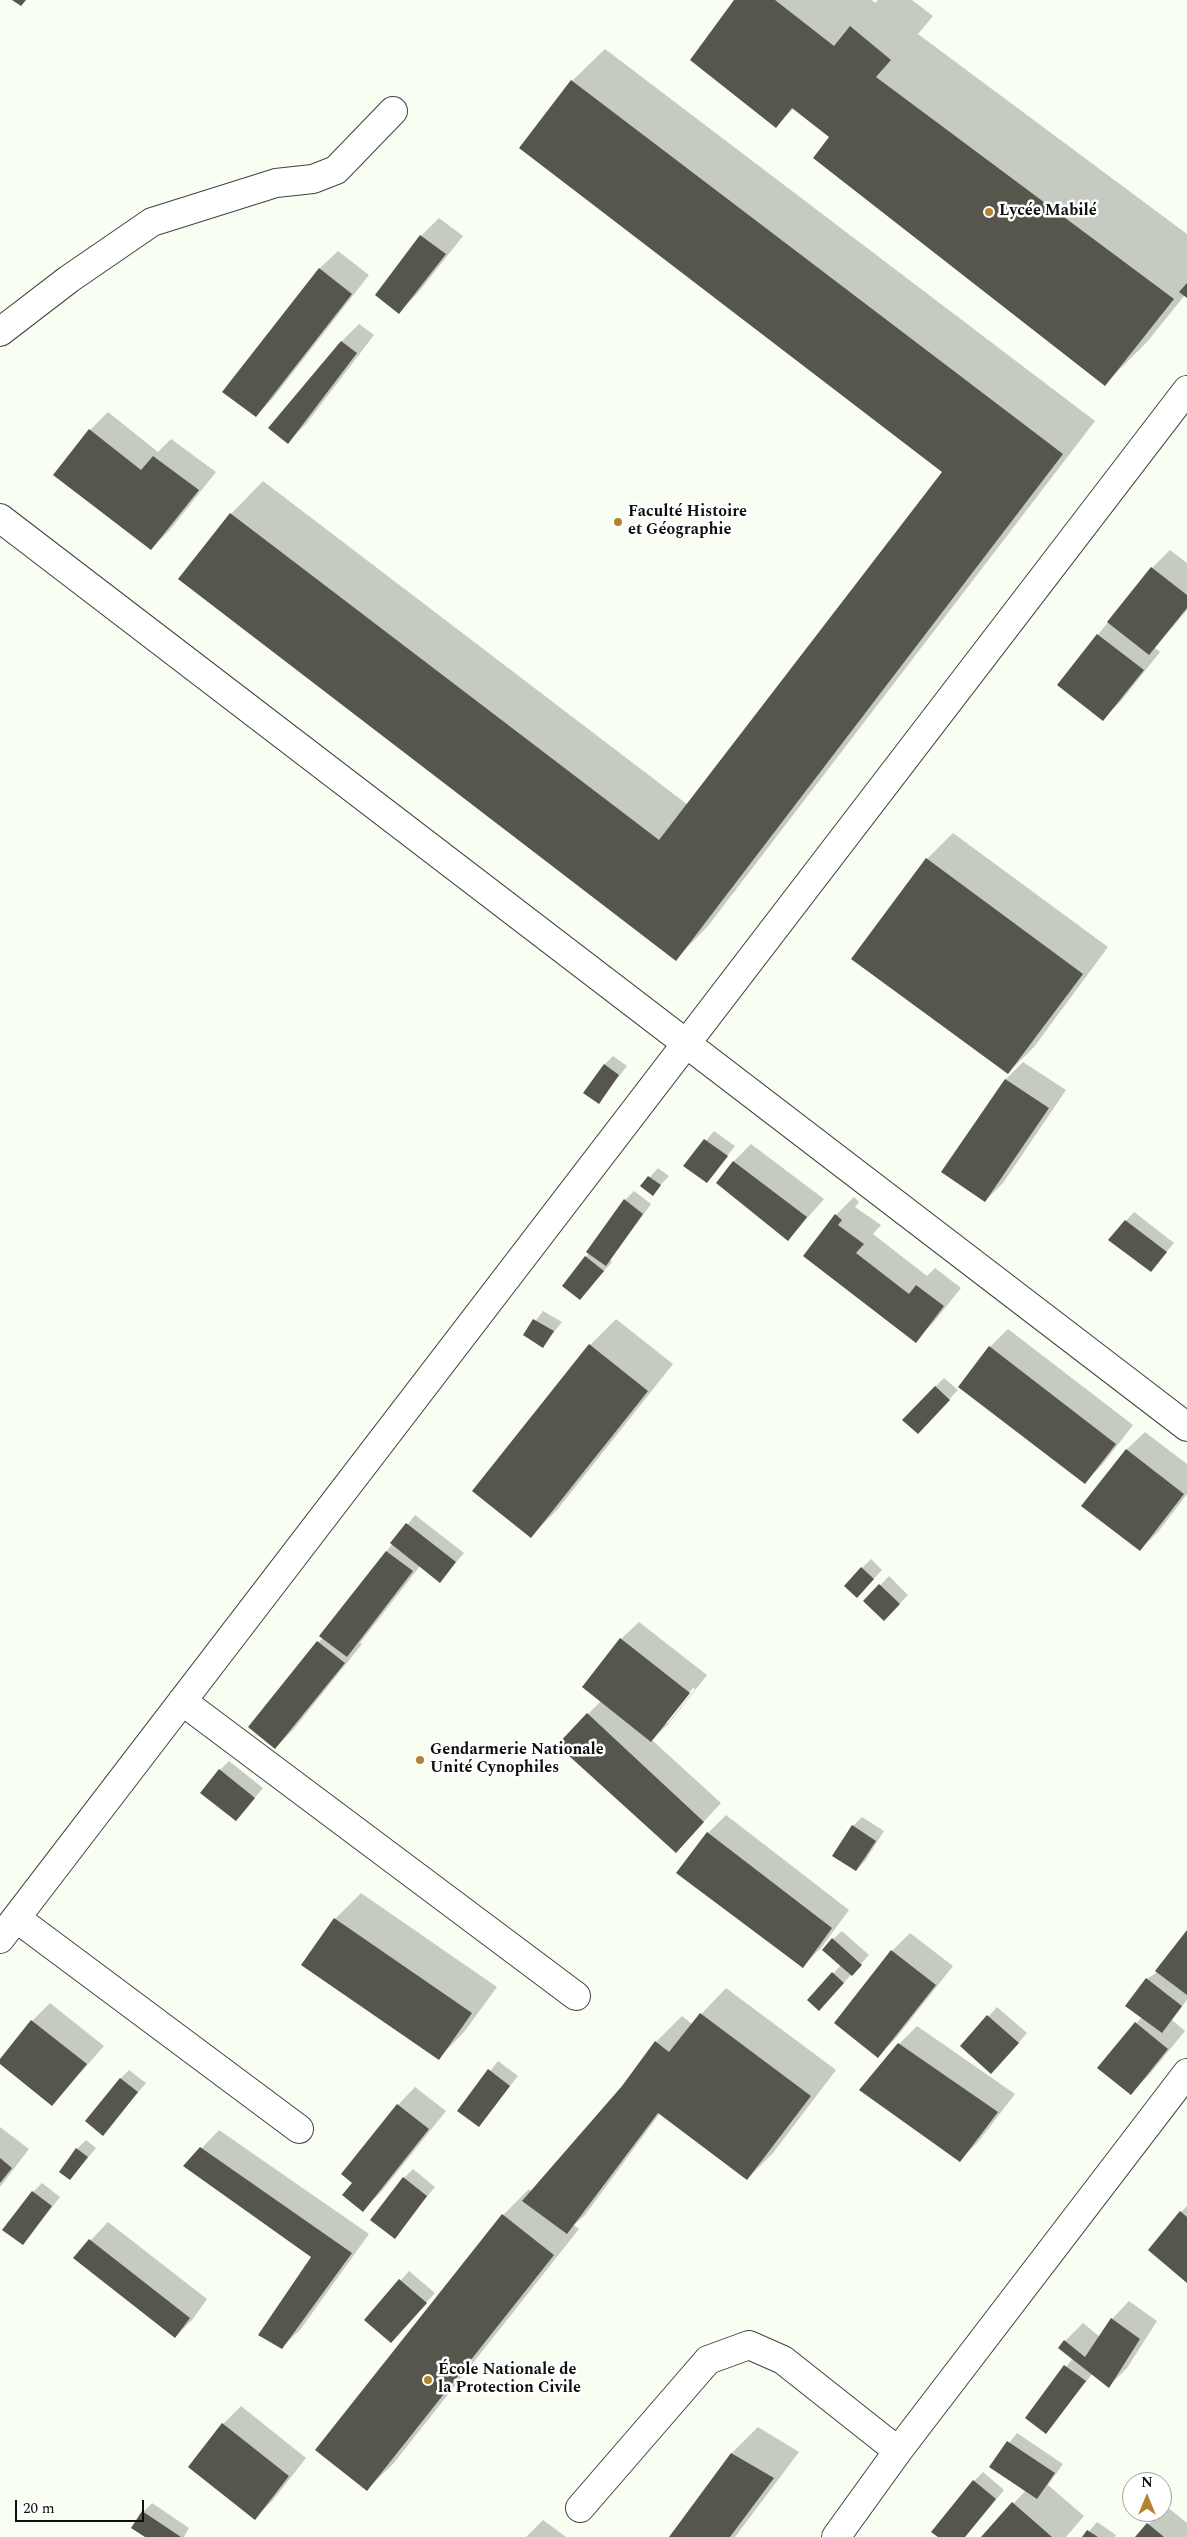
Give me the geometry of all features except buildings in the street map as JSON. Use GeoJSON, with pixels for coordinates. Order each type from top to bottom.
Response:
{"type":"FeatureCollection","features":[{"type":"Feature","properties":{"kind":"street"},"geometry":{"type":"LineString","coordinates":[[0,332],[69,279],[152,222],[276,182],[313,179],[336,170],[393,111]]}},
{"type":"Feature","properties":{"kind":"street"},"geometry":{"type":"LineString","coordinates":[[299,2129],[8,1929],[1187,390]]}},
{"type":"Feature","properties":{"kind":"street"},"geometry":{"type":"LineString","coordinates":[[0,518],[1187,1426]]}},
{"type":"Feature","properties":{"kind":"street"},"geometry":{"type":"LineString","coordinates":[[182,1701],[576,1996]]}},
{"type":"Feature","properties":{"kind":"street"},"geometry":{"type":"LineString","coordinates":[[836,2537],[898,2451],[1187,2074]]}},
{"type":"Feature","properties":{"kind":"street"},"geometry":{"type":"LineString","coordinates":[[580,2508],[708,2360],[749,2345],[783,2360],[898,2451]]}},
{"type":"Feature","properties":{"kind":"place","name":"Lycée Mabilé"},"geometry":{"type":"Point","coordinates":[989,212]}},
{"type":"Feature","properties":{"kind":"place","name":"Faculté Histoire et Géographie"},"geometry":{"type":"Point","coordinates":[618,522]}},
{"type":"Feature","properties":{"kind":"place","name":"Gendarmerie Nationale Unité Cynophiles"},"geometry":{"type":"Point","coordinates":[420,1760]}},
{"type":"Feature","properties":{"kind":"place","name":"École Nationale de la Protection Civile"},"geometry":{"type":"Point","coordinates":[428,2380]}}]}
